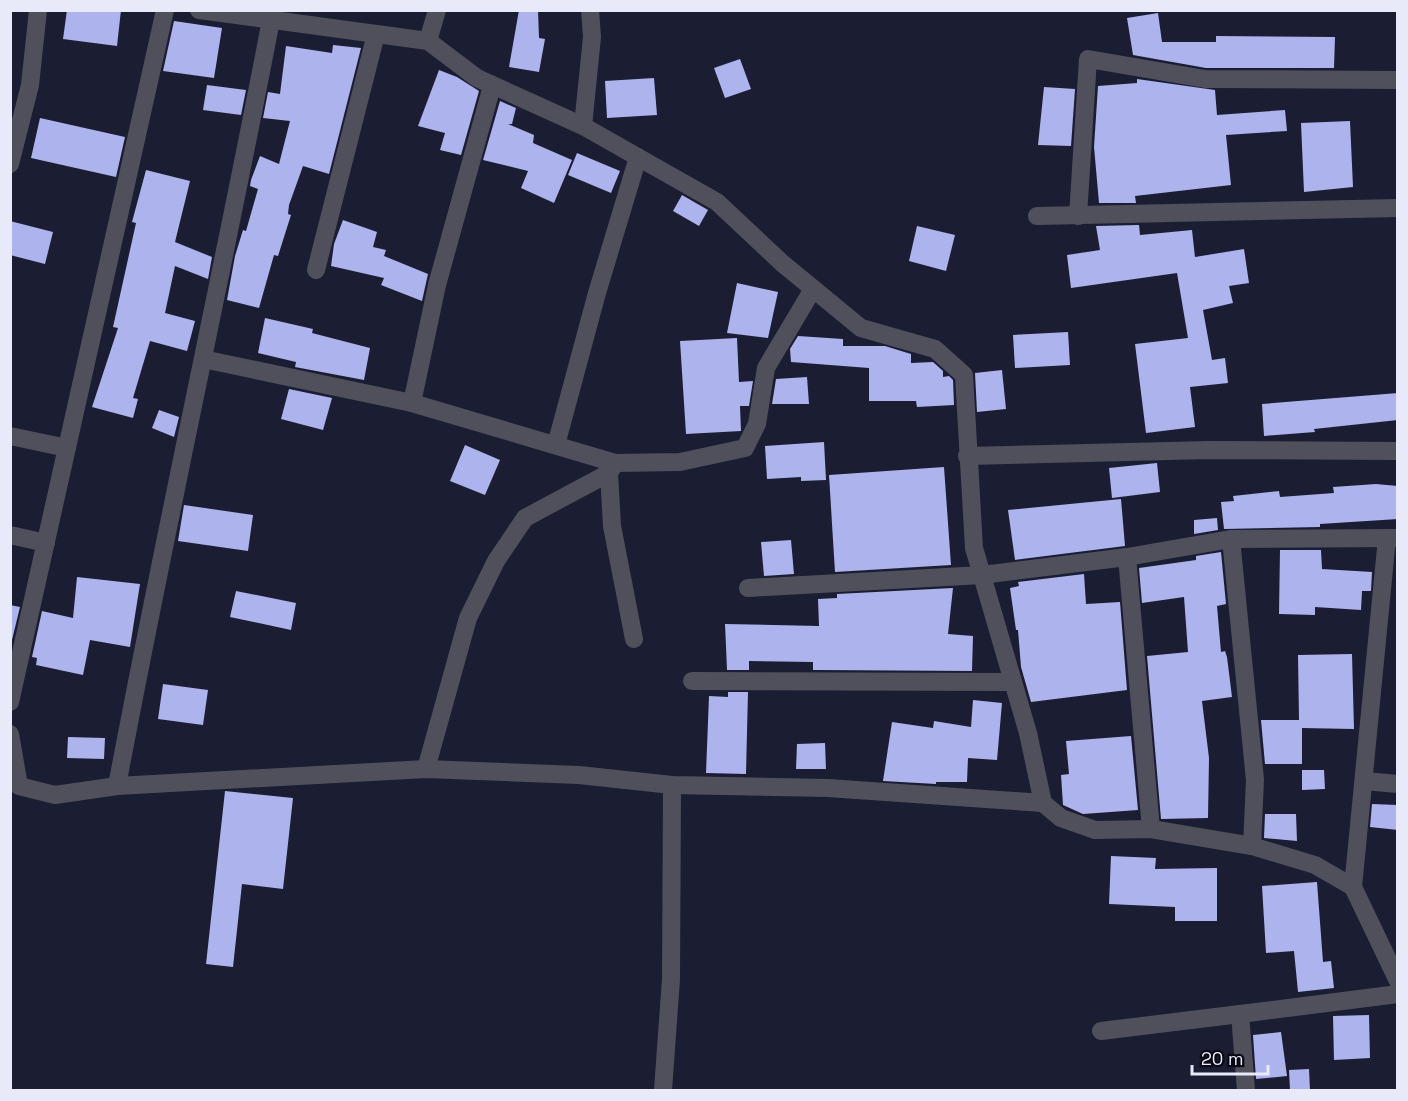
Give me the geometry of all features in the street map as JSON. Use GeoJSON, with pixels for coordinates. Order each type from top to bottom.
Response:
{"type":"FeatureCollection","features":[{"type":"Feature","properties":{"kind":"street"},"geometry":{"type":"LineString","coordinates":[[10,164],[30,85],[38,10]]}},
{"type":"Feature","properties":{"kind":"street"},"geometry":{"type":"LineString","coordinates":[[10,702],[165,10]]}},
{"type":"Feature","properties":{"kind":"street"},"geometry":{"type":"LineString","coordinates":[[199,10],[428,41],[492,86],[584,126],[717,202],[813,289],[861,328],[935,349],[964,375],[974,548],[1038,771],[1043,803]]}},
{"type":"Feature","properties":{"kind":"street"},"geometry":{"type":"LineString","coordinates":[[428,41],[437,10]]}},
{"type":"Feature","properties":{"kind":"street"},"geometry":{"type":"LineString","coordinates":[[584,126],[592,37],[590,10]]}},
{"type":"Feature","properties":{"kind":"street"},"geometry":{"type":"LineString","coordinates":[[117,786],[160,556],[203,359],[271,20]]}},
{"type":"Feature","properties":{"kind":"street"},"geometry":{"type":"LineString","coordinates":[[316,270],[376,34]]}},
{"type":"Feature","properties":{"kind":"street"},"geometry":{"type":"LineString","coordinates":[[1078,216],[1088,59],[1205,79],[1398,80]]}},
{"type":"Feature","properties":{"kind":"street"},"geometry":{"type":"LineString","coordinates":[[411,403],[437,285],[492,86]]}},
{"type":"Feature","properties":{"kind":"street"},"geometry":{"type":"LineString","coordinates":[[556,445],[597,293],[638,157]]}},
{"type":"Feature","properties":{"kind":"street"},"geometry":{"type":"LineString","coordinates":[[1037,216],[1398,208]]}},
{"type":"Feature","properties":{"kind":"street"},"geometry":{"type":"LineString","coordinates":[[426,769],[468,618],[496,561],[525,518],[612,468],[680,462],[745,448],[757,424],[766,368],[813,289]]}},
{"type":"Feature","properties":{"kind":"street"},"geometry":{"type":"LineString","coordinates":[[203,359],[411,403],[556,445],[612,468]]}},
{"type":"Feature","properties":{"kind":"street"},"geometry":{"type":"LineString","coordinates":[[10,436],[67,448]]}},
{"type":"Feature","properties":{"kind":"street"},"geometry":{"type":"LineString","coordinates":[[967,456],[1209,450],[1398,451]]}},
{"type":"Feature","properties":{"kind":"street"},"geometry":{"type":"LineString","coordinates":[[612,468],[612,526],[634,639]]}},
{"type":"Feature","properties":{"kind":"street"},"geometry":{"type":"LineString","coordinates":[[10,535],[46,543]]}},
{"type":"Feature","properties":{"kind":"street"},"geometry":{"type":"LineString","coordinates":[[748,588],[982,575],[1127,557],[1231,538],[1392,538],[1353,886],[1398,981]]}},
{"type":"Feature","properties":{"kind":"street"},"geometry":{"type":"LineString","coordinates":[[1231,538],[1255,780],[1252,846]]}},
{"type":"Feature","properties":{"kind":"street"},"geometry":{"type":"LineString","coordinates":[[1127,557],[1151,829]]}},
{"type":"Feature","properties":{"kind":"street"},"geometry":{"type":"LineString","coordinates":[[692,681],[1012,682]]}},
{"type":"Feature","properties":{"kind":"street"},"geometry":{"type":"LineString","coordinates":[[10,734],[15,786],[55,795],[117,786],[426,769],[579,775],[672,785],[828,788],[1043,803],[1061,818],[1095,830],[1151,829],[1252,846],[1315,865],[1353,886]]}},
{"type":"Feature","properties":{"kind":"street"},"geometry":{"type":"LineString","coordinates":[[1364,781],[1398,784]]}},
{"type":"Feature","properties":{"kind":"street"},"geometry":{"type":"LineString","coordinates":[[663,1090],[671,979],[672,785]]}},
{"type":"Feature","properties":{"kind":"street"},"geometry":{"type":"LineString","coordinates":[[1101,1031],[1398,994]]}},
{"type":"Feature","properties":{"kind":"street"},"geometry":{"type":"LineString","coordinates":[[1240,1014],[1246,1090]]}},
{"type":"Feature","properties":{"kind":"building"},"geometry":{"type":"Polygon","coordinates":[[[67,10],[121,10],[117,46],[63,39],[67,10]]]}},
{"type":"Feature","properties":{"kind":"building"},"geometry":{"type":"Polygon","coordinates":[[[519,10],[538,10],[539,38],[545,39],[539,72],[509,67],[519,10]]]}},
{"type":"Feature","properties":{"kind":"building"},"geometry":{"type":"Polygon","coordinates":[[[1158,13],[1162,42],[1216,42],[1216,36],[1335,37],[1334,68],[1206,68],[1133,55],[1127,18],[1158,13]]]}},
{"type":"Feature","properties":{"kind":"building"},"geometry":{"type":"Polygon","coordinates":[[[174,21],[222,28],[214,78],[163,71],[174,21]]]}},
{"type":"Feature","properties":{"kind":"building"},"geometry":{"type":"Polygon","coordinates":[[[333,45],[361,48],[329,174],[303,166],[289,205],[288,214],[291,215],[278,256],[274,255],[259,308],[227,300],[235,256],[243,230],[246,231],[258,189],[250,186],[251,180],[260,156],[279,164],[290,121],[263,118],[268,92],[280,94],[286,46],[332,53],[333,45]]]}},
{"type":"Feature","properties":{"kind":"building"},"geometry":{"type":"Polygon","coordinates":[[[740,59],[751,89],[725,98],[714,68],[740,59]]]}},
{"type":"Feature","properties":{"kind":"building"},"geometry":{"type":"Polygon","coordinates":[[[439,70],[457,77],[479,91],[461,155],[440,150],[445,133],[418,126],[439,70]]]}},
{"type":"Feature","properties":{"kind":"building"},"geometry":{"type":"Polygon","coordinates":[[[654,78],[657,115],[607,118],[605,81],[654,78]]]}},
{"type":"Feature","properties":{"kind":"building"},"geometry":{"type":"Polygon","coordinates":[[[1137,79],[1215,90],[1217,115],[1285,110],[1287,131],[1226,135],[1231,185],[1135,196],[1136,203],[1099,203],[1094,147],[1098,86],[1137,83],[1137,79]]]}},
{"type":"Feature","properties":{"kind":"building"},"geometry":{"type":"Polygon","coordinates":[[[207,85],[246,90],[241,115],[203,110],[207,85]]]}},
{"type":"Feature","properties":{"kind":"building"},"geometry":{"type":"Polygon","coordinates":[[[1044,87],[1075,89],[1071,146],[1038,145],[1044,87]]]}},
{"type":"Feature","properties":{"kind":"building"},"geometry":{"type":"Polygon","coordinates":[[[500,101],[516,108],[512,124],[508,124],[534,135],[533,143],[572,160],[554,203],[521,188],[528,171],[483,160],[500,101]]]}},
{"type":"Feature","properties":{"kind":"building"},"geometry":{"type":"Polygon","coordinates":[[[40,118],[125,137],[116,177],[31,158],[40,118]]]}},
{"type":"Feature","properties":{"kind":"building"},"geometry":{"type":"Polygon","coordinates":[[[1350,121],[1353,187],[1304,192],[1301,123],[1350,121]]]}},
{"type":"Feature","properties":{"kind":"building"},"geometry":{"type":"Polygon","coordinates":[[[577,153],[620,171],[611,193],[568,175],[577,153]]]}},
{"type":"Feature","properties":{"kind":"building"},"geometry":{"type":"Polygon","coordinates":[[[146,170],[190,181],[175,242],[212,257],[208,279],[175,266],[165,313],[195,321],[187,351],[150,341],[133,398],[138,399],[133,418],[92,407],[118,328],[113,327],[136,223],[132,222],[146,170]]]}},
{"type":"Feature","properties":{"kind":"building"},"geometry":{"type":"Polygon","coordinates":[[[682,195],[708,210],[699,226],[673,211],[682,195]]]}},
{"type":"Feature","properties":{"kind":"building"},"geometry":{"type":"Polygon","coordinates":[[[343,220],[377,232],[373,247],[386,250],[384,256],[428,274],[422,301],[381,285],[384,278],[331,266],[334,244],[343,220]]]}},
{"type":"Feature","properties":{"kind":"building"},"geometry":{"type":"Polygon","coordinates":[[[10,221],[53,232],[45,264],[10,255],[10,221]]]}},
{"type":"Feature","properties":{"kind":"building"},"geometry":{"type":"Polygon","coordinates":[[[1139,225],[1140,235],[1192,230],[1195,257],[1244,249],[1249,283],[1229,286],[1233,303],[1203,310],[1212,360],[1225,358],[1228,383],[1190,387],[1195,427],[1146,433],[1135,344],[1188,338],[1177,273],[1071,288],[1067,255],[1100,250],[1096,226],[1139,225]]]}},
{"type":"Feature","properties":{"kind":"building"},"geometry":{"type":"Polygon","coordinates":[[[917,226],[955,235],[946,271],[909,261],[917,226]]]}},
{"type":"Feature","properties":{"kind":"building"},"geometry":{"type":"Polygon","coordinates":[[[737,283],[778,292],[768,338],[727,333],[737,283]]]}},
{"type":"Feature","properties":{"kind":"building"},"geometry":{"type":"Polygon","coordinates":[[[265,318],[313,329],[312,333],[370,348],[364,380],[295,367],[296,362],[258,353],[265,318]]]}},
{"type":"Feature","properties":{"kind":"building"},"geometry":{"type":"Polygon","coordinates":[[[1068,332],[1070,365],[1015,368],[1013,335],[1068,332]]]}},
{"type":"Feature","properties":{"kind":"building"},"geometry":{"type":"Polygon","coordinates":[[[798,336],[843,339],[843,346],[885,346],[911,354],[911,363],[933,362],[943,371],[943,377],[949,376],[953,380],[954,405],[917,407],[916,401],[869,401],[869,368],[791,362],[790,349],[798,336]]]}},
{"type":"Feature","properties":{"kind":"building"},"geometry":{"type":"Polygon","coordinates":[[[737,338],[739,382],[753,381],[749,406],[740,406],[741,431],[686,434],[680,341],[737,338]]]}},
{"type":"Feature","properties":{"kind":"building"},"geometry":{"type":"Polygon","coordinates":[[[1002,370],[1006,409],[977,412],[975,373],[1002,370]]]}},
{"type":"Feature","properties":{"kind":"building"},"geometry":{"type":"Polygon","coordinates":[[[807,377],[809,404],[772,404],[776,379],[807,377]]]}},
{"type":"Feature","properties":{"kind":"building"},"geometry":{"type":"Polygon","coordinates":[[[289,389],[332,398],[323,430],[281,419],[289,389]]]}},
{"type":"Feature","properties":{"kind":"building"},"geometry":{"type":"Polygon","coordinates":[[[1398,393],[1398,420],[1314,429],[1315,432],[1264,436],[1262,404],[1398,393]]]}},
{"type":"Feature","properties":{"kind":"building"},"geometry":{"type":"Polygon","coordinates":[[[159,410],[179,417],[174,437],[152,428],[159,410]]]}},
{"type":"Feature","properties":{"kind":"building"},"geometry":{"type":"Polygon","coordinates":[[[824,442],[826,480],[801,481],[801,477],[767,479],[765,446],[824,442]]]}},
{"type":"Feature","properties":{"kind":"building"},"geometry":{"type":"Polygon","coordinates":[[[465,445],[500,460],[485,495],[450,481],[465,445]]]}},
{"type":"Feature","properties":{"kind":"building"},"geometry":{"type":"Polygon","coordinates":[[[1157,463],[1160,492],[1112,498],[1109,468],[1157,463]]]}},
{"type":"Feature","properties":{"kind":"building"},"geometry":{"type":"Polygon","coordinates":[[[944,467],[951,565],[835,572],[829,475],[944,467]]]}},
{"type":"Feature","properties":{"kind":"building"},"geometry":{"type":"Polygon","coordinates":[[[1376,484],[1398,486],[1398,519],[1320,524],[1320,527],[1224,529],[1221,502],[1234,501],[1233,496],[1279,491],[1280,497],[1334,493],[1333,487],[1376,484]]]}},
{"type":"Feature","properties":{"kind":"building"},"geometry":{"type":"Polygon","coordinates":[[[1121,499],[1125,546],[1015,560],[1008,510],[1121,499]]]}},
{"type":"Feature","properties":{"kind":"building"},"geometry":{"type":"Polygon","coordinates":[[[184,505],[253,515],[248,551],[178,541],[184,505]]]}},
{"type":"Feature","properties":{"kind":"building"},"geometry":{"type":"Polygon","coordinates":[[[1217,518],[1218,530],[1194,534],[1194,520],[1217,518]]]}},
{"type":"Feature","properties":{"kind":"building"},"geometry":{"type":"Polygon","coordinates":[[[791,540],[794,574],[764,576],[761,542],[791,540]]]}},
{"type":"Feature","properties":{"kind":"building"},"geometry":{"type":"Polygon","coordinates":[[[1280,550],[1321,550],[1322,569],[1372,572],[1371,591],[1362,591],[1361,610],[1315,607],[1315,615],[1279,614],[1280,550]]]}},
{"type":"Feature","properties":{"kind":"building"},"geometry":{"type":"Polygon","coordinates":[[[1221,552],[1226,604],[1217,606],[1221,652],[1225,651],[1227,657],[1232,697],[1202,701],[1209,758],[1208,818],[1161,819],[1147,656],[1188,652],[1184,597],[1142,603],[1139,568],[1196,560],[1196,556],[1221,552]]]}},
{"type":"Feature","properties":{"kind":"building"},"geometry":{"type":"Polygon","coordinates":[[[1084,574],[1086,604],[1120,602],[1127,690],[1031,702],[1021,667],[1018,630],[1016,630],[1010,588],[1019,586],[1018,582],[1084,574]]]}},
{"type":"Feature","properties":{"kind":"building"},"geometry":{"type":"Polygon","coordinates":[[[77,577],[140,584],[130,647],[90,640],[83,675],[36,665],[37,658],[32,657],[42,611],[73,618],[77,577]]]}},
{"type":"Feature","properties":{"kind":"building"},"geometry":{"type":"Polygon","coordinates":[[[953,588],[948,634],[973,636],[972,671],[813,670],[813,662],[749,661],[749,670],[727,670],[725,624],[819,626],[818,599],[837,598],[837,594],[953,588]]]}},
{"type":"Feature","properties":{"kind":"building"},"geometry":{"type":"Polygon","coordinates":[[[236,591],[296,603],[291,630],[230,617],[236,591]]]}},
{"type":"Feature","properties":{"kind":"building"},"geometry":{"type":"Polygon","coordinates":[[[10,605],[20,607],[10,648],[10,605]]]}},
{"type":"Feature","properties":{"kind":"building"},"geometry":{"type":"Polygon","coordinates":[[[1352,654],[1354,729],[1302,728],[1302,764],[1265,764],[1261,720],[1299,720],[1298,655],[1352,654]]]}},
{"type":"Feature","properties":{"kind":"building"},"geometry":{"type":"Polygon","coordinates":[[[163,684],[208,690],[203,725],[158,719],[163,684]]]}},
{"type":"Feature","properties":{"kind":"building"},"geometry":{"type":"Polygon","coordinates":[[[728,692],[748,692],[746,774],[706,773],[709,696],[728,697],[728,692]]]}},
{"type":"Feature","properties":{"kind":"building"},"geometry":{"type":"Polygon","coordinates":[[[973,700],[1002,703],[997,760],[968,758],[967,782],[936,782],[936,784],[883,781],[892,722],[933,728],[934,721],[971,727],[973,700]]]}},
{"type":"Feature","properties":{"kind":"building"},"geometry":{"type":"Polygon","coordinates":[[[1131,736],[1138,810],[1083,814],[1063,805],[1061,775],[1069,774],[1066,741],[1131,736]]]}},
{"type":"Feature","properties":{"kind":"building"},"geometry":{"type":"Polygon","coordinates":[[[68,737],[105,738],[104,759],[67,758],[68,737]]]}},
{"type":"Feature","properties":{"kind":"building"},"geometry":{"type":"Polygon","coordinates":[[[825,743],[826,769],[796,769],[797,744],[825,743]]]}},
{"type":"Feature","properties":{"kind":"building"},"geometry":{"type":"Polygon","coordinates":[[[1302,770],[1324,770],[1325,789],[1302,790],[1302,770]]]}},
{"type":"Feature","properties":{"kind":"building"},"geometry":{"type":"Polygon","coordinates":[[[225,791],[293,798],[283,889],[242,884],[233,967],[206,964],[225,791]]]}},
{"type":"Feature","properties":{"kind":"building"},"geometry":{"type":"Polygon","coordinates":[[[1372,804],[1398,805],[1398,830],[1370,827],[1372,804]]]}},
{"type":"Feature","properties":{"kind":"building"},"geometry":{"type":"Polygon","coordinates":[[[1265,814],[1296,814],[1297,841],[1264,838],[1265,814]]]}},
{"type":"Feature","properties":{"kind":"building"},"geometry":{"type":"Polygon","coordinates":[[[1111,856],[1156,858],[1155,869],[1217,868],[1217,921],[1175,921],[1175,907],[1109,904],[1111,856]]]}},
{"type":"Feature","properties":{"kind":"building"},"geometry":{"type":"Polygon","coordinates":[[[1317,882],[1323,962],[1331,961],[1334,988],[1298,992],[1294,951],[1266,953],[1262,886],[1317,882]]]}},
{"type":"Feature","properties":{"kind":"building"},"geometry":{"type":"Polygon","coordinates":[[[1369,1015],[1370,1058],[1334,1060],[1333,1016],[1369,1015]]]}},
{"type":"Feature","properties":{"kind":"building"},"geometry":{"type":"Polygon","coordinates":[[[1281,1032],[1287,1076],[1256,1079],[1253,1035],[1281,1032]]]}},
{"type":"Feature","properties":{"kind":"building"},"geometry":{"type":"Polygon","coordinates":[[[1309,1069],[1310,1090],[1290,1090],[1289,1070],[1309,1069]]]}}]}
